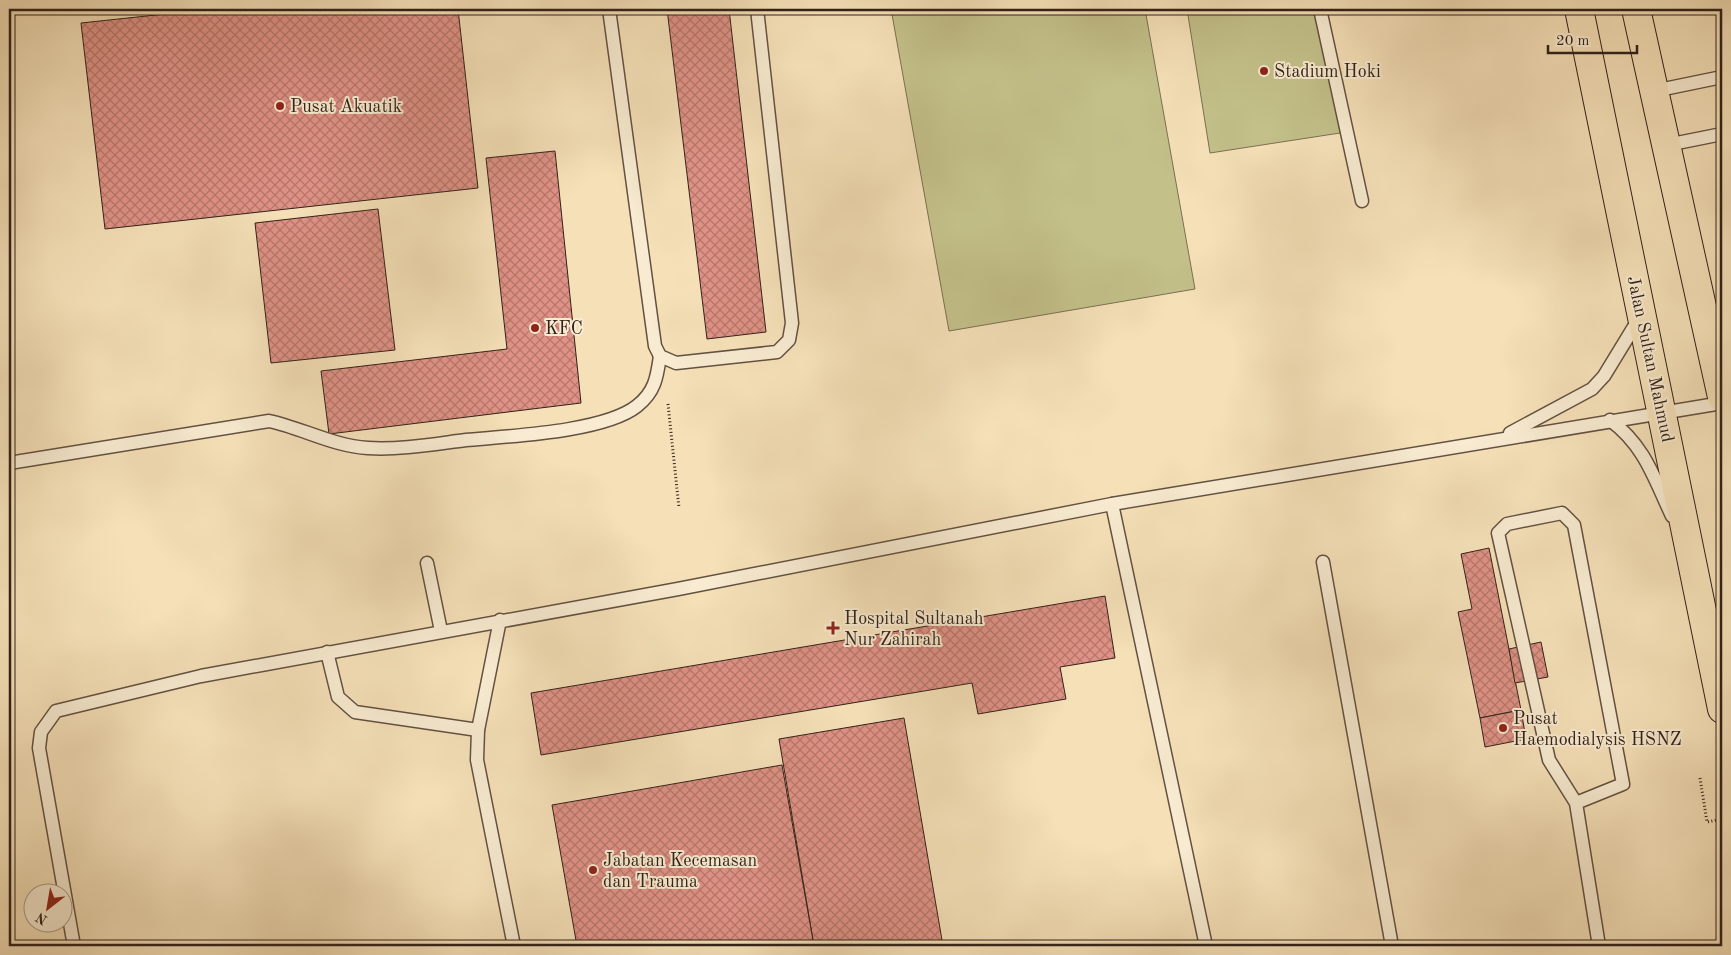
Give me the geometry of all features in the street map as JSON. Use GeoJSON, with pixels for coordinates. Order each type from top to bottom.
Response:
{"type":"FeatureCollection","features":[{"type":"Feature","properties":{"kind":"main road","name":"Jalan Sultan Mahmud"},"geometry":{"type":"LineString","coordinates":[[1579,9],[1722,709]]}},
{"type":"Feature","properties":{"kind":"main road"},"geometry":{"type":"LineString","coordinates":[[1636,9],[1722,397]]}},
{"type":"Feature","properties":{"kind":"lane"},"geometry":{"type":"LineString","coordinates":[[9,463],[269,421],[288,425],[345,445],[368,448],[417,446],[572,429],[614,417],[635,408],[648,397],[655,385],[660,356],[655,346],[609,9]]}},
{"type":"Feature","properties":{"kind":"lane"},"geometry":{"type":"LineString","coordinates":[[660,356],[676,364],[777,352],[789,340],[792,323],[757,9]]}},
{"type":"Feature","properties":{"kind":"lane"},"geometry":{"type":"LineString","coordinates":[[1320,9],[1362,201]]}},
{"type":"Feature","properties":{"kind":"lane"},"geometry":{"type":"LineString","coordinates":[[1654,91],[1722,77]]}},
{"type":"Feature","properties":{"kind":"lane"},"geometry":{"type":"LineString","coordinates":[[1666,146],[1722,134]]}},
{"type":"Feature","properties":{"kind":"lane"},"geometry":{"type":"LineString","coordinates":[[1501,438],[1592,389],[1604,376],[1642,313]]}},
{"type":"Feature","properties":{"kind":"lane"},"geometry":{"type":"LineString","coordinates":[[74,946],[39,748],[40,732],[56,711],[201,676],[678,589],[1112,504],[1722,402]]}},
{"type":"Feature","properties":{"kind":"lane"},"geometry":{"type":"LineString","coordinates":[[1610,420],[1626,432],[1640,449],[1692,557]]}},
{"type":"Feature","properties":{"kind":"lane"},"geometry":{"type":"LineString","coordinates":[[1112,504],[1206,946]]}},
{"type":"Feature","properties":{"kind":"lane"},"geometry":{"type":"LineString","coordinates":[[1576,803],[1623,784],[1574,525],[1562,512],[1507,524],[1498,532],[1550,760],[1576,803],[1599,946]]}},
{"type":"Feature","properties":{"kind":"lane"},"geometry":{"type":"LineString","coordinates":[[1323,562],[1392,946]]}},
{"type":"Feature","properties":{"kind":"lane"},"geometry":{"type":"LineString","coordinates":[[427,563],[441,631]]}},
{"type":"Feature","properties":{"kind":"lane"},"geometry":{"type":"LineString","coordinates":[[500,620],[478,730],[477,760],[514,946]]}},
{"type":"Feature","properties":{"kind":"lane"},"geometry":{"type":"LineString","coordinates":[[327,652],[338,697],[355,712],[478,730]]}},
{"type":"Feature","properties":{"kind":"path"},"geometry":{"type":"LineString","coordinates":[[660,356],[670,423],[679,508]]}},
{"type":"Feature","properties":{"kind":"path"},"geometry":{"type":"LineString","coordinates":[[1700,778],[1707,822],[1722,819]]}},
{"type":"Feature","properties":{"kind":"shaded area"},"geometry":{"type":"Polygon","coordinates":[[[891,9],[1145,9],[1195,289],[949,331],[891,9]]]}},
{"type":"Feature","properties":{"kind":"shaded area","name":"Stadium Hoki"},"geometry":{"type":"Polygon","coordinates":[[[1187,9],[1320,9],[1340,133],[1210,153],[1187,9]]]}},
{"type":"Feature","properties":{"kind":"building","name":"Pusat Akuatik"},"geometry":{"type":"Polygon","coordinates":[[[212,9],[458,9],[478,188],[105,229],[81,23],[212,9]]]}},
{"type":"Feature","properties":{"kind":"building"},"geometry":{"type":"Polygon","coordinates":[[[667,9],[729,9],[766,332],[707,339],[667,9]]]}},
{"type":"Feature","properties":{"kind":"building"},"geometry":{"type":"Polygon","coordinates":[[[555,151],[581,403],[329,434],[321,371],[507,349],[486,158],[555,151]]]}},
{"type":"Feature","properties":{"kind":"building"},"geometry":{"type":"Polygon","coordinates":[[[378,209],[395,350],[271,363],[255,223],[378,209]]]}},
{"type":"Feature","properties":{"kind":"building"},"geometry":{"type":"Polygon","coordinates":[[[1489,548],[1521,710],[1480,718],[1458,612],[1472,609],[1461,554],[1489,548]]]}},
{"type":"Feature","properties":{"kind":"building"},"geometry":{"type":"Polygon","coordinates":[[[1105,596],[1115,658],[1060,667],[1066,699],[978,714],[972,683],[541,755],[531,693],[1105,596]]]}},
{"type":"Feature","properties":{"kind":"building"},"geometry":{"type":"Polygon","coordinates":[[[1541,642],[1548,677],[1515,683],[1509,649],[1541,642]]]}},
{"type":"Feature","properties":{"kind":"building","name":"Pusat Haemodialysis HSNZ"},"geometry":{"type":"Polygon","coordinates":[[[1521,710],[1526,739],[1485,747],[1480,718],[1521,710]]]}},
{"type":"Feature","properties":{"kind":"building"},"geometry":{"type":"Polygon","coordinates":[[[904,718],[943,946],[814,946],[779,739],[904,718]]]}},
{"type":"Feature","properties":{"kind":"building"},"geometry":{"type":"Polygon","coordinates":[[[782,765],[814,946],[577,946],[552,805],[782,765]]]}},
{"type":"Feature","properties":{"kind":"place","name":"Stadium Hoki"},"geometry":{"type":"Point","coordinates":[1264,71]}},
{"type":"Feature","properties":{"kind":"place","name":"Pusat Akuatik"},"geometry":{"type":"Point","coordinates":[280,106]}},
{"type":"Feature","properties":{"kind":"place","name":"KFC"},"geometry":{"type":"Point","coordinates":[535,328]}},
{"type":"Feature","properties":{"kind":"place","name":"Hospital Sultanah Nur Zahirah"},"geometry":{"type":"Point","coordinates":[833,628]}},
{"type":"Feature","properties":{"kind":"place","name":"Pusat Haemodialysis HSNZ"},"geometry":{"type":"Point","coordinates":[1503,728]}},
{"type":"Feature","properties":{"kind":"place","name":"Jabatan Kecemasan dan Trauma"},"geometry":{"type":"Point","coordinates":[593,870]}}]}
